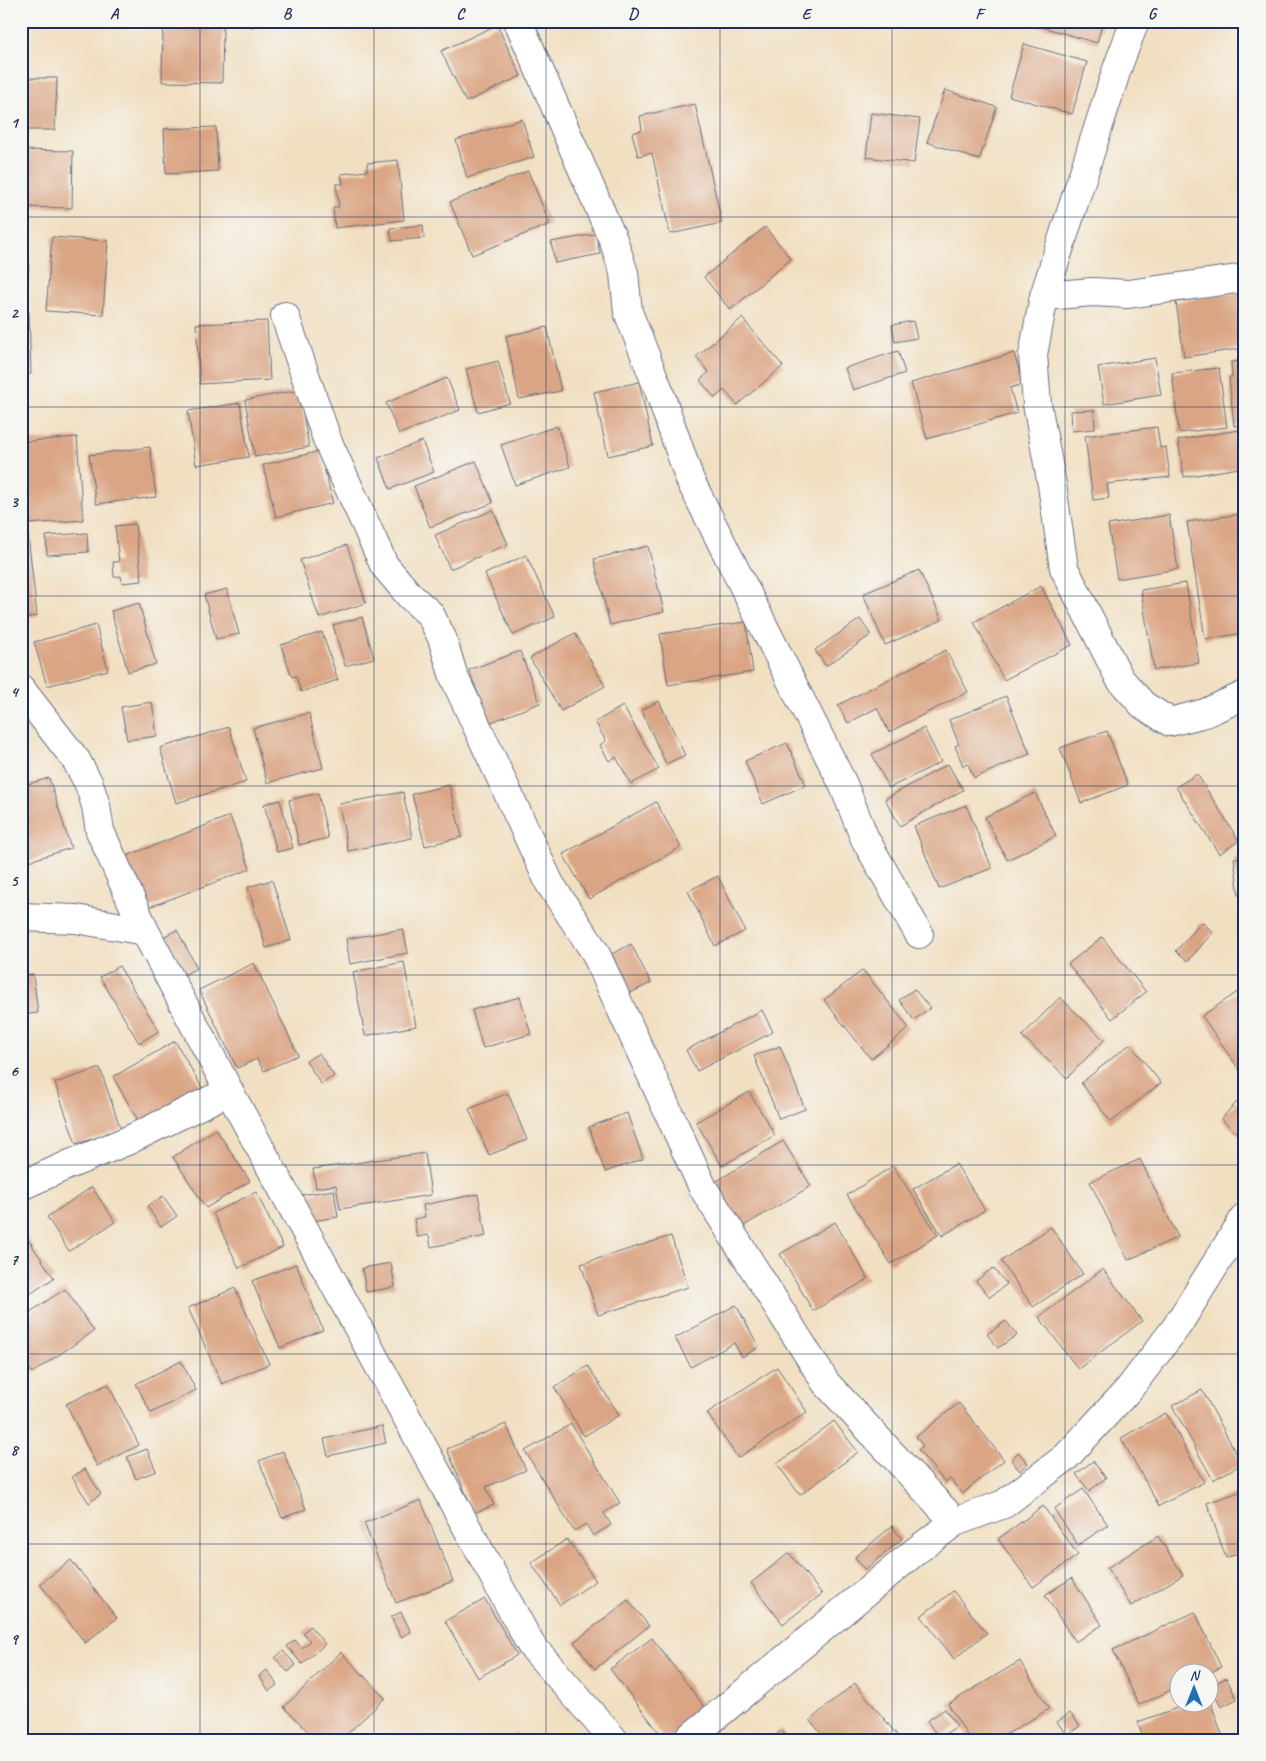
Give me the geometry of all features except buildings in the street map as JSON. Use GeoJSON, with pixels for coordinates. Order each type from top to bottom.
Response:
{"type":"FeatureCollection","features":[{"type":"Feature","properties":{"kind":"street"},"geometry":{"type":"LineString","coordinates":[[518,21],[614,242],[624,273],[628,312],[658,388],[690,480],[843,784],[865,839],[919,934]]}},
{"type":"Feature","properties":{"kind":"street"},"geometry":{"type":"LineString","coordinates":[[1135,21],[1118,66],[1044,296],[1033,355],[1037,404],[1052,485],[1064,568],[1120,679],[1143,704],[1170,722],[1205,713],[1245,695]]}},
{"type":"Feature","properties":{"kind":"street"},"geometry":{"type":"LineString","coordinates":[[1044,296],[1093,292],[1128,294],[1245,278]]}},
{"type":"Feature","properties":{"kind":"street"},"geometry":{"type":"LineString","coordinates":[[284,316],[328,442],[374,545],[390,571],[410,596],[430,614],[442,638],[454,678],[550,884],[595,952],[703,1188],[826,1383],[955,1522]]}},
{"type":"Feature","properties":{"kind":"street"},"geometry":{"type":"LineString","coordinates":[[21,689],[76,760],[96,806],[100,831],[145,931],[229,1091],[531,1645],[614,1740]]}},
{"type":"Feature","properties":{"kind":"street"},"geometry":{"type":"LineString","coordinates":[[21,916],[76,919],[145,931]]}},
{"type":"Feature","properties":{"kind":"street"},"geometry":{"type":"LineString","coordinates":[[21,1186],[129,1140],[229,1091]]}},
{"type":"Feature","properties":{"kind":"street"},"geometry":{"type":"LineString","coordinates":[[687,1740],[883,1577],[955,1522],[1004,1504],[1066,1457],[1129,1389],[1177,1326],[1245,1217]]}}]}
